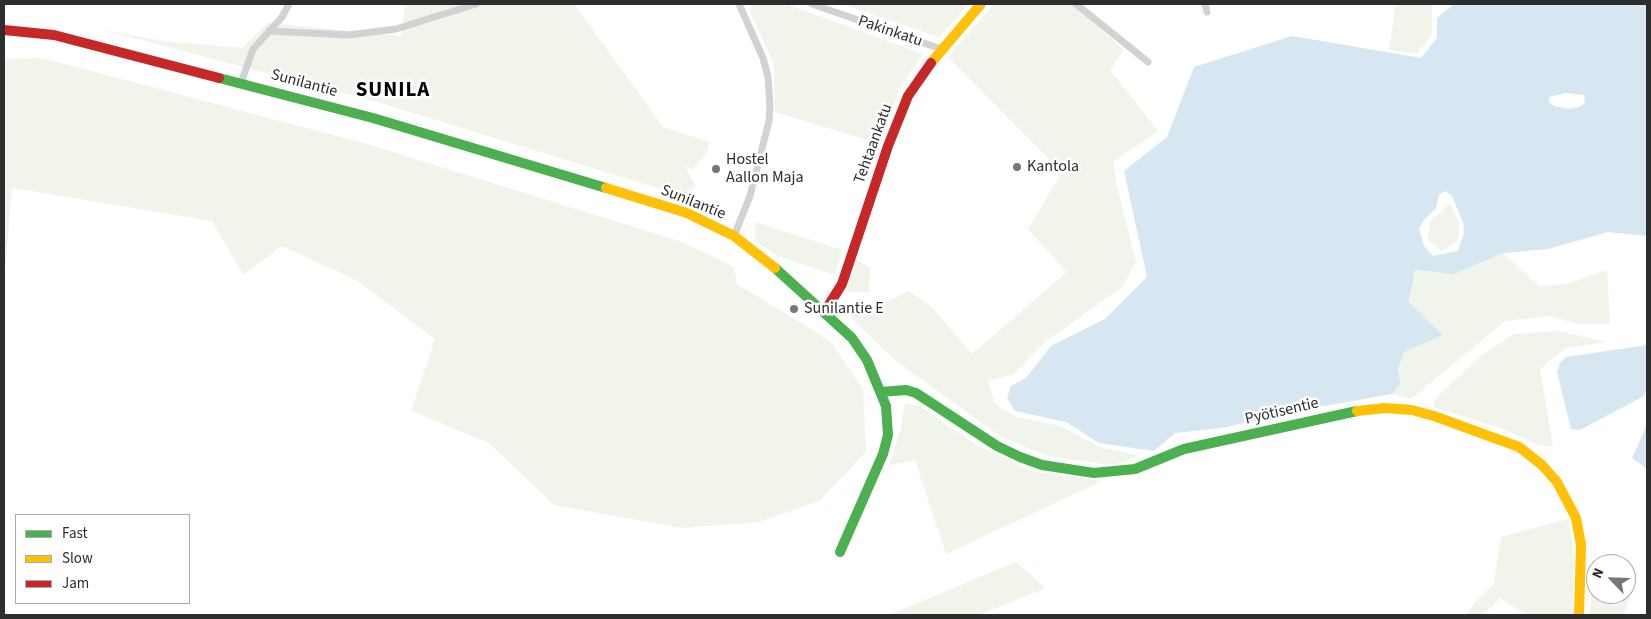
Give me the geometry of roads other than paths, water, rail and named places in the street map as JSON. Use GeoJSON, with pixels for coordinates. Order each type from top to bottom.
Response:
{"type":"FeatureCollection","features":[{"type":"Feature","properties":{"kind":"street"},"geometry":{"type":"LineString","coordinates":[[241,83],[253,49],[282,17],[289,4]]}},
{"type":"Feature","properties":{"kind":"street"},"geometry":{"type":"LineString","coordinates":[[269,31],[348,35],[396,28],[476,4]]}},
{"type":"Feature","properties":{"kind":"street"},"geometry":{"type":"LineString","coordinates":[[734,236],[750,196],[769,121],[770,106],[768,77],[763,58],[739,4]]}},
{"type":"Feature","properties":{"kind":"street","name":"Pakinkatu"},"geometry":{"type":"LineString","coordinates":[[812,4],[940,49]]}},
{"type":"Feature","properties":{"kind":"street","name":"Tehtaankatu"},"geometry":{"type":"LineString","coordinates":[[825,311],[842,284],[888,146],[908,96],[940,49],[981,4]]}},
{"type":"Feature","properties":{"kind":"street"},"geometry":{"type":"LineString","coordinates":[[1076,4],[1148,62]]}},
{"type":"Feature","properties":{"kind":"street"},"geometry":{"type":"LineString","coordinates":[[1205,4],[1207,12]]}},
{"type":"Feature","properties":{"kind":"street","name":"Sunilantie"},"geometry":{"type":"LineString","coordinates":[[4,30],[54,36],[373,118],[700,218],[734,236],[825,311]]}},
{"type":"Feature","properties":{"kind":"street"},"geometry":{"type":"LineString","coordinates":[[825,311],[860,348],[881,392],[888,420],[885,444],[840,552]]}},
{"type":"Feature","properties":{"kind":"street","name":"Pyötisentie"},"geometry":{"type":"LineString","coordinates":[[881,392],[900,390],[916,393],[997,446],[1020,458],[1042,465],[1094,473],[1134,469],[1184,449],[1362,410],[1403,410],[1434,416],[1519,446],[1542,465],[1557,482],[1576,518],[1578,527],[1582,568],[1580,615]]}},
{"type":"Feature","properties":{"kind":"water"},"geometry":{"type":"Polygon","coordinates":[[[1454,4],[1647,4],[1647,236],[1608,232],[1548,249],[1503,253],[1454,274],[1415,270],[1409,302],[1443,335],[1404,352],[1398,370],[1400,384],[1392,394],[1291,412],[1222,428],[1175,433],[1154,451],[1099,443],[1066,422],[1015,411],[1007,398],[1011,386],[1026,378],[1051,346],[1105,319],[1147,277],[1124,171],[1167,137],[1194,67],[1292,36],[1421,58],[1437,38],[1437,18],[1454,4]],[[1566,93],[1549,97],[1549,102],[1554,106],[1568,109],[1579,107],[1585,103],[1584,95],[1566,93]],[[1445,191],[1439,195],[1436,208],[1423,221],[1419,229],[1424,246],[1433,256],[1458,251],[1464,233],[1463,222],[1452,196],[1445,191]]]}},
{"type":"Feature","properties":{"kind":"water"},"geometry":{"type":"Polygon","coordinates":[[[1647,345],[1647,388],[1644,396],[1580,430],[1571,429],[1557,372],[1560,363],[1566,357],[1647,345]]]}},
{"type":"Feature","properties":{"kind":"water"},"geometry":{"type":"Polygon","coordinates":[[[1647,424],[1647,469],[1632,458],[1647,424]]]}},
{"type":"Feature","properties":{"kind":"place","name":"Kantola"},"geometry":{"type":"Point","coordinates":[1017,167]}},
{"type":"Feature","properties":{"kind":"place","name":"Hostel Aallon Maja"},"geometry":{"type":"Point","coordinates":[716,169]}},
{"type":"Feature","properties":{"kind":"place","name":"Sunilantie E"},"geometry":{"type":"Point","coordinates":[794,309]}},
{"type":"Feature","properties":{"kind":"district","name":"SUNILA"},"geometry":{"type":"Point","coordinates":[393,91]}}]}
